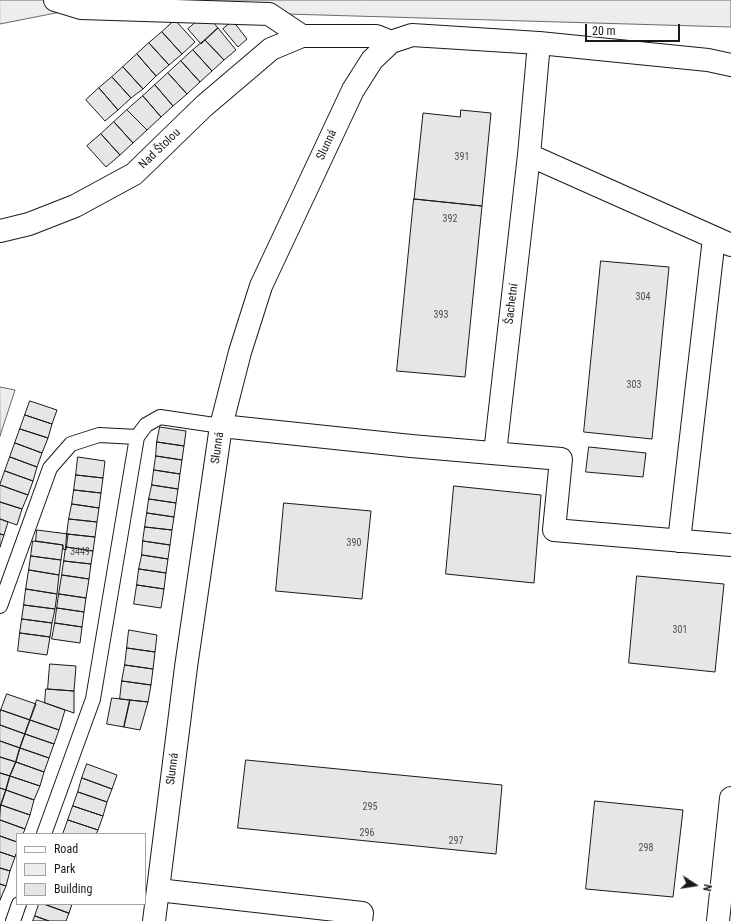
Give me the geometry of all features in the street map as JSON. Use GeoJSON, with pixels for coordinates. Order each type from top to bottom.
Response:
{"type":"FeatureCollection","features":[{"type":"Feature","properties":{"kind":"street"},"geometry":{"type":"LineString","coordinates":[[55,0],[81,8],[269,14],[302,36],[376,36],[391,42],[412,35],[539,43],[708,60],[731,64]]}},
{"type":"Feature","properties":{"kind":"street","name":"Nad Štolou"},"geometry":{"type":"LineString","coordinates":[[0,231],[29,224],[76,206],[134,174],[204,106],[271,49],[302,36]]}},
{"type":"Feature","properties":{"kind":"street","name":"Slunná"},"geometry":{"type":"LineString","coordinates":[[154,921],[186,667],[221,426],[240,352],[261,286],[353,90],[372,60],[391,42]]}},
{"type":"Feature","properties":{"kind":"street","name":"Šachetní"},"geometry":{"type":"LineString","coordinates":[[494,452],[529,155],[539,43]]}},
{"type":"Feature","properties":{"kind":"street"},"geometry":{"type":"LineString","coordinates":[[529,155],[722,241],[678,541]]}},
{"type":"Feature","properties":{"kind":"street"},"geometry":{"type":"LineString","coordinates":[[221,426],[411,446],[494,452],[560,459],[554,530],[731,546]]}},
{"type":"Feature","properties":{"kind":"street"},"geometry":{"type":"LineString","coordinates":[[718,921],[731,798]]}},
{"type":"Feature","properties":{"kind":"street"},"geometry":{"type":"LineString","coordinates":[[158,890],[362,913],[361,921]]}},
{"type":"Feature","properties":{"kind":"lane"},"geometry":{"type":"LineString","coordinates":[[44,833],[93,699],[136,437],[146,425],[160,417],[221,426]]}},
{"type":"Feature","properties":{"kind":"lane"},"geometry":{"type":"LineString","coordinates":[[0,606],[50,468],[71,444],[98,435],[136,437]]}},
{"type":"Feature","properties":{"kind":"lane"},"geometry":{"type":"LineString","coordinates":[[13,921],[19,905]]}},
{"type":"Feature","properties":{"kind":"green space"},"geometry":{"type":"Polygon","coordinates":[[[0,0],[731,0],[731,27],[81,8],[0,24],[0,0]]]}},
{"type":"Feature","properties":{"kind":"green space"},"geometry":{"type":"Polygon","coordinates":[[[0,387],[15,390],[0,436],[0,387]]]}},
{"type":"Feature","properties":{"kind":"building"},"geometry":{"type":"Polygon","coordinates":[[[206,14],[218,28],[201,44],[188,29],[206,14]]]}},
{"type":"Feature","properties":{"kind":"building"},"geometry":{"type":"Polygon","coordinates":[[[175,20],[195,42],[182,54],[162,32],[175,20]]]}},
{"type":"Feature","properties":{"kind":"building"},"geometry":{"type":"Polygon","coordinates":[[[233,21],[247,39],[238,47],[223,29],[233,21]]]}},
{"type":"Feature","properties":{"kind":"building"},"geometry":{"type":"Polygon","coordinates":[[[218,28],[236,50],[224,60],[205,40],[218,28]]]}},
{"type":"Feature","properties":{"kind":"building"},"geometry":{"type":"Polygon","coordinates":[[[162,32],[182,54],[169,65],[149,43],[162,32]]]}},
{"type":"Feature","properties":{"kind":"building"},"geometry":{"type":"Polygon","coordinates":[[[205,40],[224,60],[212,71],[193,50],[205,40]]]}},
{"type":"Feature","properties":{"kind":"building"},"geometry":{"type":"Polygon","coordinates":[[[149,43],[169,65],[156,76],[137,54],[149,43]]]}},
{"type":"Feature","properties":{"kind":"building"},"geometry":{"type":"Polygon","coordinates":[[[193,50],[212,71],[200,82],[181,61],[193,50]]]}},
{"type":"Feature","properties":{"kind":"building"},"geometry":{"type":"Polygon","coordinates":[[[137,54],[156,76],[143,89],[123,67],[137,54]]]}},
{"type":"Feature","properties":{"kind":"building"},"geometry":{"type":"Polygon","coordinates":[[[181,61],[200,82],[187,94],[168,73],[181,61]]]}},
{"type":"Feature","properties":{"kind":"building"},"geometry":{"type":"Polygon","coordinates":[[[123,67],[143,89],[131,98],[112,77],[123,67]]]}},
{"type":"Feature","properties":{"kind":"building"},"geometry":{"type":"Polygon","coordinates":[[[168,73],[187,94],[173,106],[155,85],[168,73]]]}},
{"type":"Feature","properties":{"kind":"building"},"geometry":{"type":"Polygon","coordinates":[[[112,77],[131,98],[118,110],[99,88],[112,77]]]}},
{"type":"Feature","properties":{"kind":"building"},"geometry":{"type":"Polygon","coordinates":[[[155,85],[173,106],[161,117],[143,96],[155,85]]]}},
{"type":"Feature","properties":{"kind":"building"},"geometry":{"type":"Polygon","coordinates":[[[99,88],[118,110],[105,121],[86,100],[99,88]]]}},
{"type":"Feature","properties":{"kind":"building"},"geometry":{"type":"Polygon","coordinates":[[[143,96],[161,117],[147,130],[127,110],[143,96]]]}},
{"type":"Feature","properties":{"kind":"building"},"geometry":{"type":"Polygon","coordinates":[[[127,110],[147,130],[133,143],[114,122],[127,110]]]}},
{"type":"Feature","properties":{"kind":"building"},"geometry":{"type":"Polygon","coordinates":[[[461,110],[491,113],[482,206],[414,199],[423,113],[460,117],[461,110]]]}},
{"type":"Feature","properties":{"kind":"building"},"geometry":{"type":"Polygon","coordinates":[[[114,122],[133,143],[120,155],[101,134],[114,122]]]}},
{"type":"Feature","properties":{"kind":"building"},"geometry":{"type":"Polygon","coordinates":[[[101,134],[120,155],[106,167],[87,146],[101,134]]]}},
{"type":"Feature","properties":{"kind":"building"},"geometry":{"type":"Polygon","coordinates":[[[414,199],[482,206],[465,377],[397,371],[414,199]]]}},
{"type":"Feature","properties":{"kind":"building"},"geometry":{"type":"Polygon","coordinates":[[[601,261],[669,267],[652,439],[584,432],[601,261]]]}},
{"type":"Feature","properties":{"kind":"building"},"geometry":{"type":"Polygon","coordinates":[[[30,401],[57,410],[52,424],[25,415],[30,401]]]}},
{"type":"Feature","properties":{"kind":"building"},"geometry":{"type":"Polygon","coordinates":[[[25,415],[52,424],[48,438],[20,429],[25,415]]]}},
{"type":"Feature","properties":{"kind":"building"},"geometry":{"type":"Polygon","coordinates":[[[160,427],[186,431],[184,446],[157,442],[160,427]]]}},
{"type":"Feature","properties":{"kind":"building"},"geometry":{"type":"Polygon","coordinates":[[[20,429],[48,438],[42,453],[15,443],[20,429]]]}},
{"type":"Feature","properties":{"kind":"building"},"geometry":{"type":"Polygon","coordinates":[[[157,442],[184,446],[182,460],[156,456],[157,442]]]}},
{"type":"Feature","properties":{"kind":"building"},"geometry":{"type":"Polygon","coordinates":[[[15,443],[42,453],[37,467],[10,457],[15,443]]]}},
{"type":"Feature","properties":{"kind":"building"},"geometry":{"type":"Polygon","coordinates":[[[589,447],[646,453],[643,477],[586,472],[589,447]]]}},
{"type":"Feature","properties":{"kind":"building"},"geometry":{"type":"Polygon","coordinates":[[[156,456],[182,460],[180,474],[154,470],[156,456]]]}},
{"type":"Feature","properties":{"kind":"building"},"geometry":{"type":"Polygon","coordinates":[[[10,457],[37,467],[33,481],[5,471],[10,457]]]}},
{"type":"Feature","properties":{"kind":"building"},"geometry":{"type":"Polygon","coordinates":[[[78,457],[105,461],[103,478],[76,475],[78,457]]]}},
{"type":"Feature","properties":{"kind":"building"},"geometry":{"type":"Polygon","coordinates":[[[154,470],[180,474],[178,489],[152,485],[154,470]]]}},
{"type":"Feature","properties":{"kind":"building"},"geometry":{"type":"Polygon","coordinates":[[[5,471],[33,481],[28,495],[0,485],[5,471]]]}},
{"type":"Feature","properties":{"kind":"building"},"geometry":{"type":"Polygon","coordinates":[[[76,475],[103,478],[101,493],[74,490],[76,475]]]}},
{"type":"Feature","properties":{"kind":"building"},"geometry":{"type":"Polygon","coordinates":[[[0,485],[28,495],[22,509],[0,502],[0,485]]]}},
{"type":"Feature","properties":{"kind":"building"},"geometry":{"type":"Polygon","coordinates":[[[152,485],[178,489],[176,503],[149,499],[152,485]]]}},
{"type":"Feature","properties":{"kind":"building"},"geometry":{"type":"Polygon","coordinates":[[[454,486],[541,495],[534,583],[446,574],[454,486]]]}},
{"type":"Feature","properties":{"kind":"building"},"geometry":{"type":"Polygon","coordinates":[[[74,490],[101,493],[99,508],[72,504],[74,490]]]}},
{"type":"Feature","properties":{"kind":"building"},"geometry":{"type":"Polygon","coordinates":[[[149,499],[176,503],[174,517],[147,513],[149,499]]]}},
{"type":"Feature","properties":{"kind":"building"},"geometry":{"type":"Polygon","coordinates":[[[0,502],[22,509],[17,525],[0,519],[0,502]]]}},
{"type":"Feature","properties":{"kind":"building"},"geometry":{"type":"Polygon","coordinates":[[[284,503],[371,511],[362,599],[276,591],[284,503]]]}},
{"type":"Feature","properties":{"kind":"building"},"geometry":{"type":"Polygon","coordinates":[[[72,504],[99,508],[97,522],[69,519],[72,504]]]}},
{"type":"Feature","properties":{"kind":"building"},"geometry":{"type":"Polygon","coordinates":[[[147,513],[174,517],[172,530],[145,527],[147,513]]]}},
{"type":"Feature","properties":{"kind":"building"},"geometry":{"type":"Polygon","coordinates":[[[0,519],[8,522],[4,535],[0,534],[0,519]]]}},
{"type":"Feature","properties":{"kind":"building"},"geometry":{"type":"Polygon","coordinates":[[[69,519],[97,522],[95,537],[67,534],[69,519]]]}},
{"type":"Feature","properties":{"kind":"building"},"geometry":{"type":"Polygon","coordinates":[[[145,527],[172,530],[170,545],[143,541],[145,527]]]}},
{"type":"Feature","properties":{"kind":"building"},"geometry":{"type":"Polygon","coordinates":[[[37,530],[68,534],[66,550],[63,549],[63,545],[36,541],[37,530]]]}},
{"type":"Feature","properties":{"kind":"building"},"geometry":{"type":"Polygon","coordinates":[[[0,534],[4,535],[0,547],[0,534]]]}},
{"type":"Feature","properties":{"kind":"building"},"geometry":{"type":"Polygon","coordinates":[[[67,534],[95,537],[93,551],[66,547],[67,534]]]}},
{"type":"Feature","properties":{"kind":"building"},"geometry":{"type":"Polygon","coordinates":[[[33,541],[63,545],[61,560],[31,556],[33,541]]]}},
{"type":"Feature","properties":{"kind":"building"},"geometry":{"type":"Polygon","coordinates":[[[143,541],[170,545],[168,559],[142,555],[143,541]]]}},
{"type":"Feature","properties":{"kind":"building"},"geometry":{"type":"Polygon","coordinates":[[[66,547],[93,551],[91,564],[64,561],[66,547]]]}},
{"type":"Feature","properties":{"kind":"building"},"geometry":{"type":"Polygon","coordinates":[[[142,555],[168,559],[166,573],[139,569],[142,555]]]}},
{"type":"Feature","properties":{"kind":"building"},"geometry":{"type":"Polygon","coordinates":[[[31,556],[61,560],[59,575],[29,570],[31,556]]]}},
{"type":"Feature","properties":{"kind":"building"},"geometry":{"type":"Polygon","coordinates":[[[64,561],[91,564],[89,579],[62,575],[64,561]]]}},
{"type":"Feature","properties":{"kind":"building"},"geometry":{"type":"Polygon","coordinates":[[[139,569],[166,573],[164,589],[137,585],[139,569]]]}},
{"type":"Feature","properties":{"kind":"building"},"geometry":{"type":"Polygon","coordinates":[[[29,570],[59,575],[57,594],[26,589],[29,570]]]}},
{"type":"Feature","properties":{"kind":"building"},"geometry":{"type":"Polygon","coordinates":[[[62,575],[89,579],[86,598],[59,594],[62,575]]]}},
{"type":"Feature","properties":{"kind":"building"},"geometry":{"type":"Polygon","coordinates":[[[637,576],[724,584],[715,672],[629,663],[637,576]]]}},
{"type":"Feature","properties":{"kind":"building"},"geometry":{"type":"Polygon","coordinates":[[[137,585],[164,589],[161,608],[134,604],[137,585]]]}},
{"type":"Feature","properties":{"kind":"building"},"geometry":{"type":"Polygon","coordinates":[[[26,589],[57,594],[55,609],[24,605],[26,589]]]}},
{"type":"Feature","properties":{"kind":"building"},"geometry":{"type":"Polygon","coordinates":[[[59,594],[86,598],[84,612],[57,608],[59,594]]]}},
{"type":"Feature","properties":{"kind":"building"},"geometry":{"type":"Polygon","coordinates":[[[24,605],[55,609],[52,623],[22,619],[24,605]]]}},
{"type":"Feature","properties":{"kind":"building"},"geometry":{"type":"Polygon","coordinates":[[[57,608],[84,612],[82,627],[55,623],[57,608]]]}},
{"type":"Feature","properties":{"kind":"building"},"geometry":{"type":"Polygon","coordinates":[[[22,619],[52,623],[50,637],[20,633],[22,619]]]}},
{"type":"Feature","properties":{"kind":"building"},"geometry":{"type":"Polygon","coordinates":[[[55,623],[82,627],[80,643],[52,639],[55,623]]]}},
{"type":"Feature","properties":{"kind":"building"},"geometry":{"type":"Polygon","coordinates":[[[129,630],[157,635],[155,652],[127,648],[129,630]]]}},
{"type":"Feature","properties":{"kind":"building"},"geometry":{"type":"Polygon","coordinates":[[[20,633],[50,637],[47,655],[18,651],[20,633]]]}},
{"type":"Feature","properties":{"kind":"building"},"geometry":{"type":"Polygon","coordinates":[[[127,648],[155,652],[153,669],[125,665],[127,648]]]}},
{"type":"Feature","properties":{"kind":"building"},"geometry":{"type":"Polygon","coordinates":[[[50,664],[76,666],[74,691],[48,689],[50,664]]]}},
{"type":"Feature","properties":{"kind":"building"},"geometry":{"type":"Polygon","coordinates":[[[125,665],[153,669],[151,685],[122,681],[125,665]]]}},
{"type":"Feature","properties":{"kind":"building"},"geometry":{"type":"Polygon","coordinates":[[[122,681],[151,685],[148,702],[120,699],[122,681]]]}},
{"type":"Feature","properties":{"kind":"building"},"geometry":{"type":"Polygon","coordinates":[[[46,689],[74,691],[74,713],[45,703],[46,689]]]}},
{"type":"Feature","properties":{"kind":"building"},"geometry":{"type":"Polygon","coordinates":[[[7,694],[36,704],[30,720],[1,710],[7,694]]]}},
{"type":"Feature","properties":{"kind":"building"},"geometry":{"type":"Polygon","coordinates":[[[112,698],[130,700],[124,727],[107,724],[112,698]]]}},
{"type":"Feature","properties":{"kind":"building"},"geometry":{"type":"Polygon","coordinates":[[[37,700],[65,710],[59,730],[30,720],[37,700]]]}},
{"type":"Feature","properties":{"kind":"building"},"geometry":{"type":"Polygon","coordinates":[[[130,700],[148,702],[140,730],[124,727],[130,700]]]}},
{"type":"Feature","properties":{"kind":"building"},"geometry":{"type":"Polygon","coordinates":[[[1,710],[30,720],[25,734],[0,725],[1,710]]]}},
{"type":"Feature","properties":{"kind":"building"},"geometry":{"type":"Polygon","coordinates":[[[30,720],[59,730],[54,744],[25,734],[30,720]]]}},
{"type":"Feature","properties":{"kind":"building"},"geometry":{"type":"Polygon","coordinates":[[[0,725],[25,734],[20,748],[0,741],[0,725]]]}},
{"type":"Feature","properties":{"kind":"building"},"geometry":{"type":"Polygon","coordinates":[[[25,734],[54,744],[49,758],[20,748],[25,734]]]}},
{"type":"Feature","properties":{"kind":"building"},"geometry":{"type":"Polygon","coordinates":[[[0,741],[20,748],[16,762],[0,757],[0,741]]]}},
{"type":"Feature","properties":{"kind":"building"},"geometry":{"type":"Polygon","coordinates":[[[20,748],[49,758],[44,772],[16,762],[20,748]]]}},
{"type":"Feature","properties":{"kind":"building"},"geometry":{"type":"Polygon","coordinates":[[[0,757],[16,762],[10,776],[0,773],[0,757]]]}},
{"type":"Feature","properties":{"kind":"building"},"geometry":{"type":"Polygon","coordinates":[[[246,760],[502,785],[496,854],[238,828],[246,760]]]}},
{"type":"Feature","properties":{"kind":"building"},"geometry":{"type":"Polygon","coordinates":[[[16,762],[44,772],[40,786],[10,776],[16,762]]]}},
{"type":"Feature","properties":{"kind":"building"},"geometry":{"type":"Polygon","coordinates":[[[87,764],[117,775],[112,789],[82,778],[87,764]]]}},
{"type":"Feature","properties":{"kind":"building"},"geometry":{"type":"Polygon","coordinates":[[[0,773],[10,776],[6,790],[0,788],[0,773]]]}},
{"type":"Feature","properties":{"kind":"building"},"geometry":{"type":"Polygon","coordinates":[[[10,776],[40,786],[34,800],[6,790],[10,776]]]}},
{"type":"Feature","properties":{"kind":"building"},"geometry":{"type":"Polygon","coordinates":[[[82,778],[112,789],[107,802],[78,792],[82,778]]]}},
{"type":"Feature","properties":{"kind":"building"},"geometry":{"type":"Polygon","coordinates":[[[0,788],[6,790],[1,805],[0,804],[0,788]]]}},
{"type":"Feature","properties":{"kind":"building"},"geometry":{"type":"Polygon","coordinates":[[[6,790],[34,800],[30,815],[1,805],[6,790]]]}},
{"type":"Feature","properties":{"kind":"building"},"geometry":{"type":"Polygon","coordinates":[[[78,792],[107,802],[103,816],[73,806],[78,792]]]}},
{"type":"Feature","properties":{"kind":"building"},"geometry":{"type":"Polygon","coordinates":[[[595,801],[683,810],[673,897],[586,889],[595,801]]]}},
{"type":"Feature","properties":{"kind":"building"},"geometry":{"type":"Polygon","coordinates":[[[1,805],[30,815],[25,829],[0,820],[1,805]]]}},
{"type":"Feature","properties":{"kind":"building"},"geometry":{"type":"Polygon","coordinates":[[[73,806],[103,816],[98,830],[68,820],[73,806]]]}},
{"type":"Feature","properties":{"kind":"building"},"geometry":{"type":"Polygon","coordinates":[[[0,820],[25,829],[23,833],[16,833],[16,842],[0,836],[0,820]]]}},
{"type":"Feature","properties":{"kind":"building"},"geometry":{"type":"Polygon","coordinates":[[[68,820],[98,830],[96,833],[63,833],[68,820]]]}},
{"type":"Feature","properties":{"kind":"building"},"geometry":{"type":"Polygon","coordinates":[[[0,836],[16,842],[15,857],[0,852],[0,836]]]}},
{"type":"Feature","properties":{"kind":"building"},"geometry":{"type":"Polygon","coordinates":[[[0,852],[15,857],[10,871],[0,868],[0,852]]]}},
{"type":"Feature","properties":{"kind":"building"},"geometry":{"type":"Polygon","coordinates":[[[0,868],[10,871],[6,886],[0,884],[0,868]]]}},
{"type":"Feature","properties":{"kind":"building"},"geometry":{"type":"Polygon","coordinates":[[[0,884],[6,886],[0,900],[0,884]]]}},
{"type":"Feature","properties":{"kind":"building"},"geometry":{"type":"Polygon","coordinates":[[[39,905],[47,905],[69,913],[66,921],[49,921],[35,916],[39,905]]]}},
{"type":"Feature","properties":{"kind":"building"},"geometry":{"type":"Polygon","coordinates":[[[47,905],[72,905],[69,913],[47,905]]]}},
{"type":"Feature","properties":{"kind":"building"},"geometry":{"type":"Polygon","coordinates":[[[35,916],[49,921],[33,921],[35,916]]]}}]}
